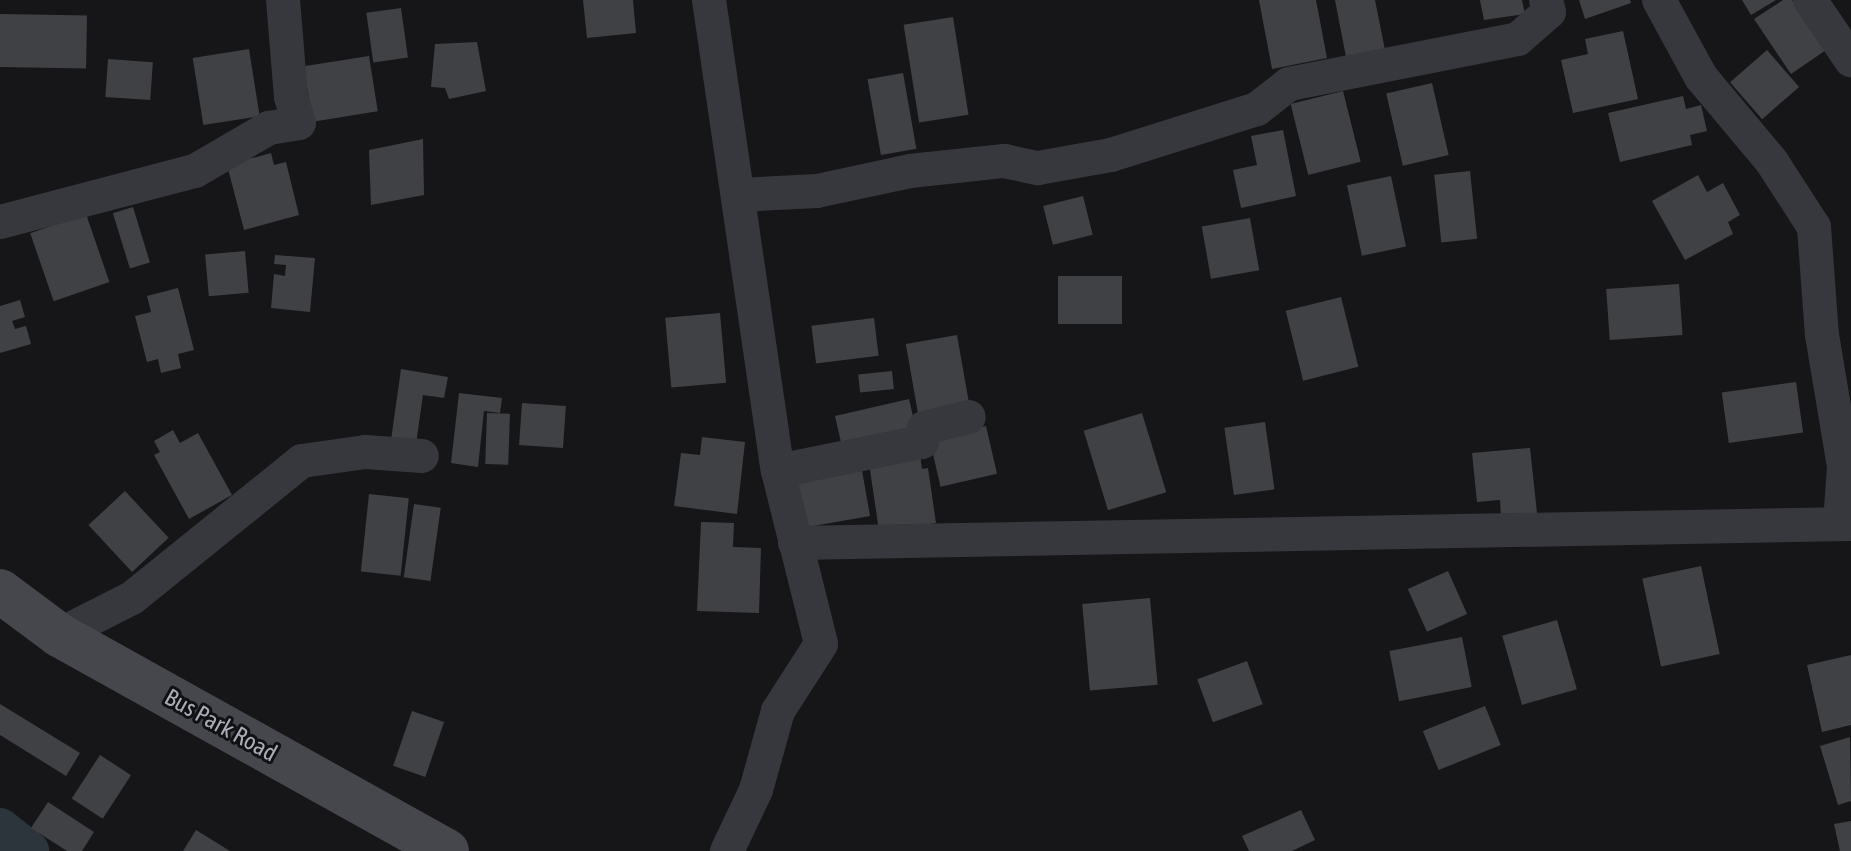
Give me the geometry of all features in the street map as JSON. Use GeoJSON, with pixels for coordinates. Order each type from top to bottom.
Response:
{"type":"FeatureCollection","features":[{"type":"Feature","properties":{"kind":"main road","name":"Bus Park Road"},"geometry":{"type":"LineString","coordinates":[[0,591],[59,635],[447,851]]}},
{"type":"Feature","properties":{"kind":"street"},"geometry":{"type":"LineString","coordinates":[[0,222],[195,171],[269,128],[299,123],[291,97],[283,0]]}},
{"type":"Feature","properties":{"kind":"street"},"geometry":{"type":"LineString","coordinates":[[709,0],[740,195],[778,471],[821,644],[778,711],[756,790],[727,851]]}},
{"type":"Feature","properties":{"kind":"street"},"geometry":{"type":"LineString","coordinates":[[740,195],[817,191],[910,171],[1004,161],[1038,168],[1111,155],[1257,109],[1289,84],[1518,39],[1549,12],[1546,0]]}},
{"type":"Feature","properties":{"kind":"street"},"geometry":{"type":"LineString","coordinates":[[795,543],[1846,523],[1844,467],[1822,335],[1814,227],[1772,162],[1701,77],[1659,0]]}},
{"type":"Feature","properties":{"kind":"street"},"geometry":{"type":"LineString","coordinates":[[1810,0],[1851,60]]}},
{"type":"Feature","properties":{"kind":"street"},"geometry":{"type":"LineString","coordinates":[[778,471],[922,442],[924,428],[969,417]]}},
{"type":"Feature","properties":{"kind":"street"},"geometry":{"type":"LineString","coordinates":[[59,635],[132,598],[302,461],[365,452],[422,456]]}},
{"type":"Feature","properties":{"kind":"building"},"geometry":{"type":"Polygon","coordinates":[[[583,0],[633,0],[636,33],[587,38],[583,0]]]}},
{"type":"Feature","properties":{"kind":"building"},"geometry":{"type":"Polygon","coordinates":[[[1259,0],[1316,0],[1327,58],[1272,69],[1259,0]]]}},
{"type":"Feature","properties":{"kind":"building"},"geometry":{"type":"Polygon","coordinates":[[[1335,0],[1375,0],[1385,50],[1346,57],[1335,0]]]}},
{"type":"Feature","properties":{"kind":"building"},"geometry":{"type":"Polygon","coordinates":[[[1480,0],[1522,0],[1525,14],[1484,20],[1480,0]]]}},
{"type":"Feature","properties":{"kind":"building"},"geometry":{"type":"Polygon","coordinates":[[[1579,0],[1630,0],[1631,3],[1585,19],[1579,0]]]}},
{"type":"Feature","properties":{"kind":"building"},"geometry":{"type":"Polygon","coordinates":[[[1742,0],[1776,0],[1751,15],[1742,0]]]}},
{"type":"Feature","properties":{"kind":"building"},"geometry":{"type":"Polygon","coordinates":[[[1783,0],[1792,0],[1826,50],[1791,74],[1754,19],[1783,0]]]}},
{"type":"Feature","properties":{"kind":"building"},"geometry":{"type":"Polygon","coordinates":[[[401,8],[408,58],[373,62],[366,13],[401,8]]]}},
{"type":"Feature","properties":{"kind":"building"},"geometry":{"type":"Polygon","coordinates":[[[0,14],[87,16],[86,69],[0,67],[0,14]]]}},
{"type":"Feature","properties":{"kind":"building"},"geometry":{"type":"Polygon","coordinates":[[[953,17],[968,115],[919,123],[904,25],[953,17]]]}},
{"type":"Feature","properties":{"kind":"building"},"geometry":{"type":"Polygon","coordinates":[[[1623,31],[1638,99],[1573,113],[1561,60],[1588,54],[1585,39],[1623,31]]]}},
{"type":"Feature","properties":{"kind":"building"},"geometry":{"type":"Polygon","coordinates":[[[477,42],[486,91],[449,99],[445,88],[431,87],[435,44],[477,42]]]}},
{"type":"Feature","properties":{"kind":"building"},"geometry":{"type":"Polygon","coordinates":[[[249,49],[260,116],[203,125],[193,58],[249,49]]]}},
{"type":"Feature","properties":{"kind":"building"},"geometry":{"type":"Polygon","coordinates":[[[1767,50],[1799,87],[1762,119],[1730,82],[1767,50]]]}},
{"type":"Feature","properties":{"kind":"building"},"geometry":{"type":"Polygon","coordinates":[[[369,56],[378,111],[313,122],[304,66],[369,56]]]}},
{"type":"Feature","properties":{"kind":"building"},"geometry":{"type":"Polygon","coordinates":[[[108,59],[153,62],[150,100],[105,97],[108,59]]]}},
{"type":"Feature","properties":{"kind":"building"},"geometry":{"type":"Polygon","coordinates":[[[903,73],[916,149],[881,155],[868,79],[903,73]]]}},
{"type":"Feature","properties":{"kind":"building"},"geometry":{"type":"Polygon","coordinates":[[[1432,83],[1449,155],[1403,166],[1386,94],[1432,83]]]}},
{"type":"Feature","properties":{"kind":"building"},"geometry":{"type":"Polygon","coordinates":[[[1343,91],[1361,162],[1308,175],[1291,104],[1343,91]]]}},
{"type":"Feature","properties":{"kind":"building"},"geometry":{"type":"Polygon","coordinates":[[[1683,96],[1686,109],[1701,105],[1707,131],[1690,135],[1692,145],[1620,162],[1608,113],[1683,96]]]}},
{"type":"Feature","properties":{"kind":"building"},"geometry":{"type":"Polygon","coordinates":[[[1283,130],[1296,196],[1241,208],[1233,170],[1257,165],[1251,136],[1283,130]]]}},
{"type":"Feature","properties":{"kind":"building"},"geometry":{"type":"Polygon","coordinates":[[[423,139],[424,195],[371,205],[369,150],[423,139]]]}},
{"type":"Feature","properties":{"kind":"building"},"geometry":{"type":"Polygon","coordinates":[[[271,153],[274,165],[286,162],[299,215],[244,230],[227,165],[271,153]]]}},
{"type":"Feature","properties":{"kind":"building"},"geometry":{"type":"Polygon","coordinates":[[[1470,171],[1477,239],[1441,242],[1434,175],[1470,171]]]}},
{"type":"Feature","properties":{"kind":"building"},"geometry":{"type":"Polygon","coordinates":[[[1698,175],[1707,192],[1723,183],[1740,215],[1728,222],[1733,234],[1685,260],[1652,201],[1698,175]]]}},
{"type":"Feature","properties":{"kind":"building"},"geometry":{"type":"Polygon","coordinates":[[[1391,176],[1406,246],[1362,256],[1347,185],[1391,176]]]}},
{"type":"Feature","properties":{"kind":"building"},"geometry":{"type":"Polygon","coordinates":[[[1083,196],[1093,235],[1053,245],[1043,206],[1083,196]]]}},
{"type":"Feature","properties":{"kind":"building"},"geometry":{"type":"Polygon","coordinates":[[[133,207],[150,262],[130,269],[113,213],[133,207]]]}},
{"type":"Feature","properties":{"kind":"building"},"geometry":{"type":"Polygon","coordinates":[[[86,214],[109,282],[54,301],[30,233],[86,214]]]}},
{"type":"Feature","properties":{"kind":"building"},"geometry":{"type":"Polygon","coordinates":[[[1250,218],[1259,270],[1211,279],[1202,227],[1250,218]]]}},
{"type":"Feature","properties":{"kind":"building"},"geometry":{"type":"Polygon","coordinates":[[[245,251],[249,293],[209,296],[205,254],[245,251]]]}},
{"type":"Feature","properties":{"kind":"building"},"geometry":{"type":"Polygon","coordinates":[[[275,255],[315,258],[310,312],[271,308],[274,274],[285,276],[286,265],[274,264],[275,255]]]}},
{"type":"Feature","properties":{"kind":"building"},"geometry":{"type":"Polygon","coordinates":[[[1058,276],[1122,276],[1122,324],[1058,324],[1058,276]]]}},
{"type":"Feature","properties":{"kind":"building"},"geometry":{"type":"Polygon","coordinates":[[[1679,284],[1683,335],[1610,340],[1606,289],[1679,284]]]}},
{"type":"Feature","properties":{"kind":"building"},"geometry":{"type":"Polygon","coordinates":[[[178,288],[194,350],[178,354],[181,368],[161,373],[158,359],[147,362],[135,316],[151,312],[147,296],[178,288]]]}},
{"type":"Feature","properties":{"kind":"building"},"geometry":{"type":"Polygon","coordinates":[[[1341,297],[1358,367],[1303,381],[1286,311],[1341,297]]]}},
{"type":"Feature","properties":{"kind":"building"},"geometry":{"type":"Polygon","coordinates":[[[20,300],[25,317],[12,321],[15,329],[26,326],[31,344],[0,353],[0,306],[20,300]]]}},
{"type":"Feature","properties":{"kind":"building"},"geometry":{"type":"Polygon","coordinates":[[[720,313],[726,383],[671,388],[665,318],[720,313]]]}},
{"type":"Feature","properties":{"kind":"building"},"geometry":{"type":"Polygon","coordinates":[[[874,318],[879,356],[816,363],[811,326],[874,318]]]}},
{"type":"Feature","properties":{"kind":"building"},"geometry":{"type":"Polygon","coordinates":[[[957,335],[969,404],[918,413],[906,344],[957,335]]]}},
{"type":"Feature","properties":{"kind":"building"},"geometry":{"type":"Polygon","coordinates":[[[401,369],[448,377],[444,398],[423,395],[415,451],[390,447],[401,369]]]}},
{"type":"Feature","properties":{"kind":"building"},"geometry":{"type":"Polygon","coordinates":[[[892,371],[894,389],[860,392],[858,375],[892,371]]]}},
{"type":"Feature","properties":{"kind":"building"},"geometry":{"type":"Polygon","coordinates":[[[1796,382],[1803,433],[1729,443],[1722,392],[1796,382]]]}},
{"type":"Feature","properties":{"kind":"building"},"geometry":{"type":"Polygon","coordinates":[[[459,393],[502,398],[500,413],[484,411],[478,467],[451,463],[459,393]]]}},
{"type":"Feature","properties":{"kind":"building"},"geometry":{"type":"Polygon","coordinates":[[[909,399],[918,439],[844,456],[835,416],[909,399]]]}},
{"type":"Feature","properties":{"kind":"building"},"geometry":{"type":"Polygon","coordinates":[[[522,403],[566,406],[563,448],[519,445],[522,403]]]}},
{"type":"Feature","properties":{"kind":"building"},"geometry":{"type":"Polygon","coordinates":[[[487,413],[510,414],[508,465],[485,464],[487,413]]]}},
{"type":"Feature","properties":{"kind":"building"},"geometry":{"type":"Polygon","coordinates":[[[1142,413],[1166,492],[1108,510],[1084,431],[1142,413]]]}},
{"type":"Feature","properties":{"kind":"building"},"geometry":{"type":"Polygon","coordinates":[[[1265,422],[1274,489],[1234,495],[1224,428],[1265,422]]]}},
{"type":"Feature","properties":{"kind":"building"},"geometry":{"type":"Polygon","coordinates":[[[986,426],[997,474],[941,487],[929,439],[986,426]]]}},
{"type":"Feature","properties":{"kind":"building"},"geometry":{"type":"Polygon","coordinates":[[[173,430],[180,443],[198,433],[232,495],[189,519],[154,455],[160,452],[154,441],[173,430]]]}},
{"type":"Feature","properties":{"kind":"building"},"geometry":{"type":"Polygon","coordinates":[[[702,437],[745,442],[737,514],[674,506],[681,453],[700,455],[702,437]]]}},
{"type":"Feature","properties":{"kind":"building"},"geometry":{"type":"Polygon","coordinates":[[[919,448],[922,469],[928,468],[936,523],[879,531],[869,463],[919,448]]]}},
{"type":"Feature","properties":{"kind":"building"},"geometry":{"type":"Polygon","coordinates":[[[1530,448],[1537,513],[1501,517],[1500,500],[1477,502],[1472,453],[1530,448]]]}},
{"type":"Feature","properties":{"kind":"building"},"geometry":{"type":"Polygon","coordinates":[[[860,459],[870,516],[799,529],[789,472],[860,459]]]}},
{"type":"Feature","properties":{"kind":"building"},"geometry":{"type":"Polygon","coordinates":[[[125,491],[169,538],[132,572],[88,525],[125,491]]]}},
{"type":"Feature","properties":{"kind":"building"},"geometry":{"type":"Polygon","coordinates":[[[369,494],[409,498],[401,576],[361,572],[369,494]]]}},
{"type":"Feature","properties":{"kind":"building"},"geometry":{"type":"Polygon","coordinates":[[[414,504],[441,508],[430,581],[404,577],[414,504]]]}},
{"type":"Feature","properties":{"kind":"building"},"geometry":{"type":"Polygon","coordinates":[[[701,522],[734,523],[733,547],[761,548],[759,613],[697,611],[701,522]]]}},
{"type":"Feature","properties":{"kind":"building"},"geometry":{"type":"Polygon","coordinates":[[[1701,566],[1720,654],[1661,667],[1642,578],[1701,566]]]}},
{"type":"Feature","properties":{"kind":"building"},"geometry":{"type":"Polygon","coordinates":[[[1448,571],[1467,614],[1427,632],[1408,589],[1448,571]]]}},
{"type":"Feature","properties":{"kind":"building"},"geometry":{"type":"Polygon","coordinates":[[[1150,598],[1158,685],[1090,691],[1082,604],[1150,598]]]}},
{"type":"Feature","properties":{"kind":"building"},"geometry":{"type":"Polygon","coordinates":[[[1557,620],[1577,689],[1522,705],[1502,636],[1557,620]]]}},
{"type":"Feature","properties":{"kind":"building"},"geometry":{"type":"Polygon","coordinates":[[[1462,637],[1472,687],[1399,701],[1389,651],[1462,637]]]}},
{"type":"Feature","properties":{"kind":"building"},"geometry":{"type":"Polygon","coordinates":[[[1851,655],[1851,725],[1822,732],[1807,665],[1851,655]]]}},
{"type":"Feature","properties":{"kind":"building"},"geometry":{"type":"Polygon","coordinates":[[[1247,661],[1263,704],[1213,722],[1197,679],[1247,661]]]}},
{"type":"Feature","properties":{"kind":"building"},"geometry":{"type":"Polygon","coordinates":[[[0,704],[80,753],[66,776],[0,735],[0,704]]]}},
{"type":"Feature","properties":{"kind":"building"},"geometry":{"type":"Polygon","coordinates":[[[1485,706],[1501,745],[1439,770],[1423,731],[1485,706]]]}},
{"type":"Feature","properties":{"kind":"building"},"geometry":{"type":"Polygon","coordinates":[[[412,711],[444,722],[425,777],[393,766],[412,711]]]}},
{"type":"Feature","properties":{"kind":"building"},"geometry":{"type":"Polygon","coordinates":[[[1850,737],[1851,801],[1838,805],[1820,746],[1850,737]]]}},
{"type":"Feature","properties":{"kind":"building"},"geometry":{"type":"Polygon","coordinates":[[[100,755],[131,775],[103,819],[72,799],[100,755]]]}},
{"type":"Feature","properties":{"kind":"building"},"geometry":{"type":"Polygon","coordinates":[[[48,802],[94,832],[82,851],[67,851],[31,828],[48,802]]]}},
{"type":"Feature","properties":{"kind":"building"},"geometry":{"type":"Polygon","coordinates":[[[1301,810],[1315,840],[1292,851],[1249,851],[1242,836],[1301,810]]]}},
{"type":"Feature","properties":{"kind":"building"},"geometry":{"type":"Polygon","coordinates":[[[1851,821],[1851,851],[1840,851],[1834,824],[1851,821]]]}},
{"type":"Feature","properties":{"kind":"building"},"geometry":{"type":"Polygon","coordinates":[[[196,830],[230,851],[183,851],[196,830]]]}},
{"type":"Feature","properties":{"kind":"waterway"},"geometry":{"type":"LineString","coordinates":[[0,828],[29,851]]}}]}
